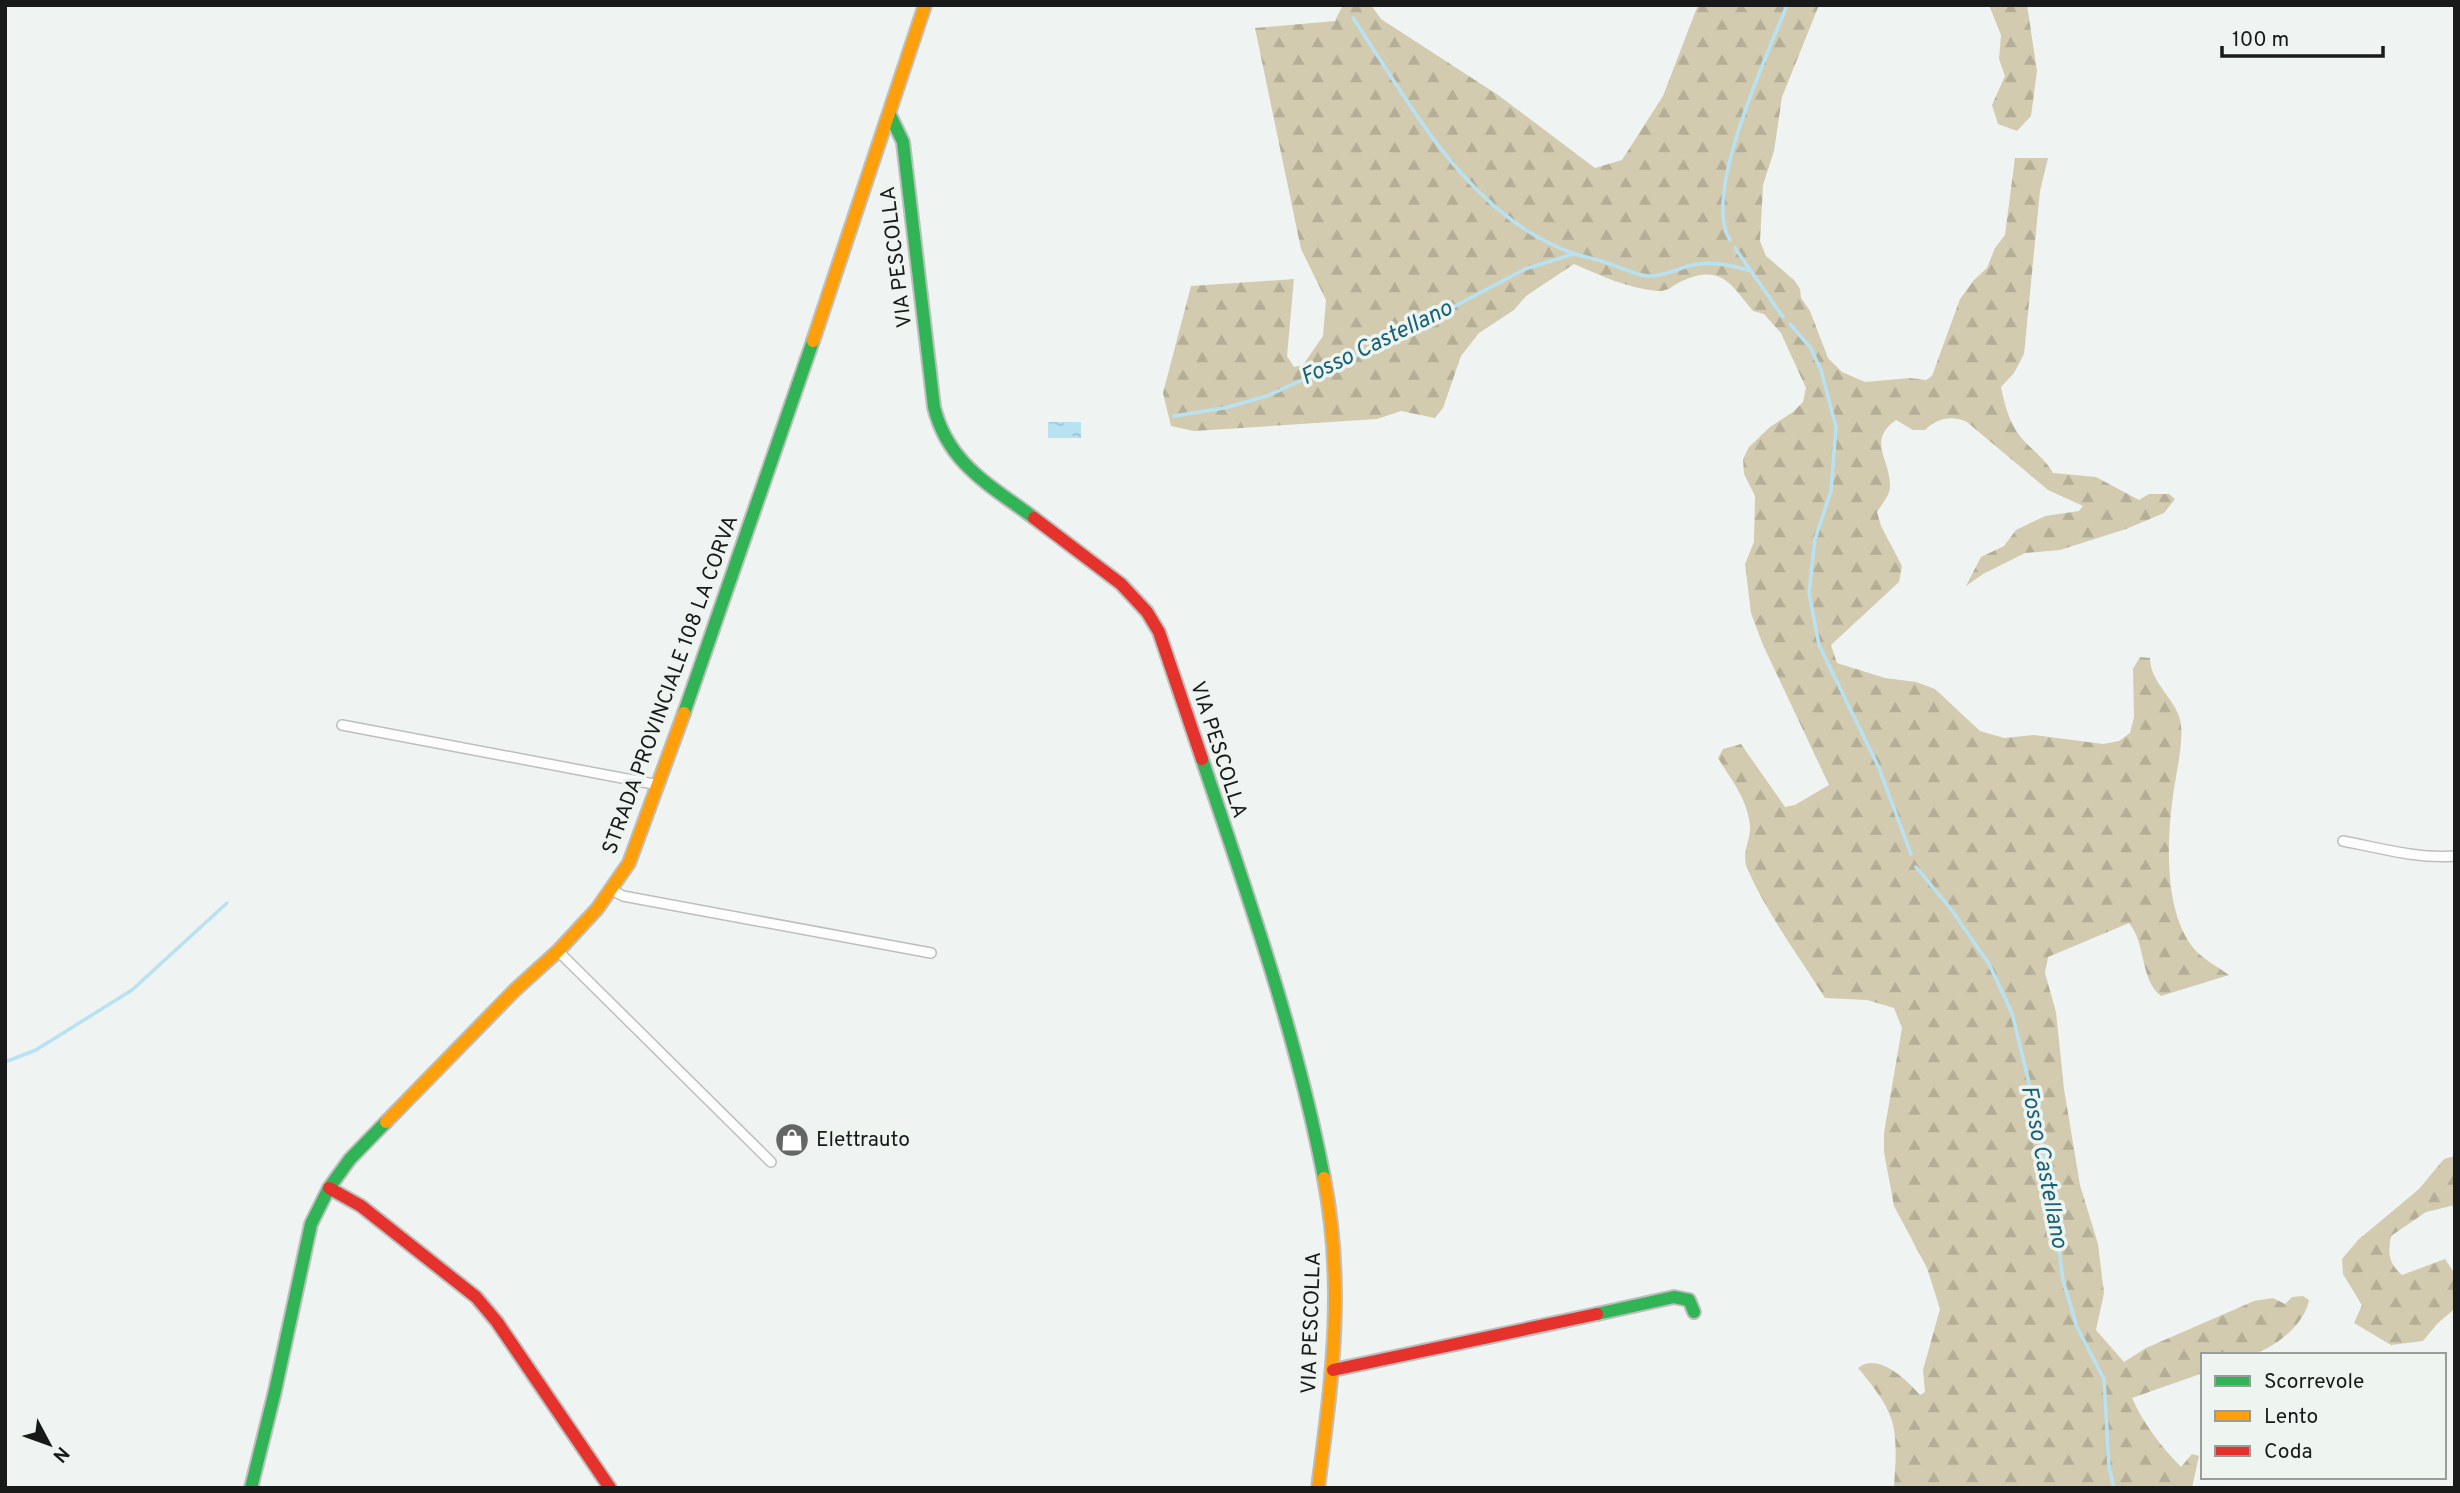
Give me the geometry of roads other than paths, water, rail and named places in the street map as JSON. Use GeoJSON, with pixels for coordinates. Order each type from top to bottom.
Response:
{"type":"FeatureCollection","features":[{"type":"Feature","properties":{"kind":"street","name":"STRADA PROVINCIALE 108 LA CORVA"},"geometry":{"type":"LineString","coordinates":[[251,1488],[275,1391],[304,1251],[312,1224],[329,1188],[350,1159],[515,990],[558,951],[612,890],[629,863],[659,785],[890,115],[925,5]]}},
{"type":"Feature","properties":{"kind":"street","name":"VIA PESCOLLA"},"geometry":{"type":"LineString","coordinates":[[890,115],[903,142],[934,407],[940,434],[954,454],[976,474],[1136,597],[1150,615],[1159,632],[1277,990],[1321,1156],[1334,1241],[1337,1282],[1334,1370],[1318,1488]]}},
{"type":"Feature","properties":{"kind":"street"},"geometry":{"type":"LineString","coordinates":[[342,725],[659,785]]}},
{"type":"Feature","properties":{"kind":"street"},"geometry":{"type":"LineString","coordinates":[[2343,841],[2406,854],[2455,856]]}},
{"type":"Feature","properties":{"kind":"street"},"geometry":{"type":"LineString","coordinates":[[612,890],[623,896],[931,953]]}},
{"type":"Feature","properties":{"kind":"street"},"geometry":{"type":"LineString","coordinates":[[558,951],[771,1162]]}},
{"type":"Feature","properties":{"kind":"street"},"geometry":{"type":"LineString","coordinates":[[329,1188],[361,1206],[476,1297],[497,1322],[610,1488]]}},
{"type":"Feature","properties":{"kind":"street"},"geometry":{"type":"LineString","coordinates":[[1334,1370],[1674,1297],[1689,1300],[1694,1312]]}},
{"type":"Feature","properties":{"kind":"water"},"geometry":{"type":"Polygon","coordinates":[[[1048,422],[1081,422],[1081,438],[1048,438],[1048,422]]]}},
{"type":"Feature","properties":{"kind":"waterway","name":"Fosso Castellano"},"geometry":{"type":"LineString","coordinates":[[1730,240],[1723,219],[1724,191],[1730,159],[1740,124],[1787,5]]}},
{"type":"Feature","properties":{"kind":"waterway","name":"Fosso Castellano"},"geometry":{"type":"LineString","coordinates":[[1353,18],[1421,122],[1446,155],[1473,186],[1503,214],[1537,237],[1575,254],[1647,276],[1704,263],[1751,271]]}},
{"type":"Feature","properties":{"kind":"waterway","name":"Fosso Castellano"},"geometry":{"type":"LineString","coordinates":[[1735,248],[1783,317]]}},
{"type":"Feature","properties":{"kind":"waterway","name":"Fosso Castellano"},"geometry":{"type":"LineString","coordinates":[[1174,416],[1224,408],[1267,396],[1389,341],[1525,269],[1574,254]]}},
{"type":"Feature","properties":{"kind":"waterway","name":"Fosso Castellano"},"geometry":{"type":"LineString","coordinates":[[1790,324],[1810,347],[1821,370],[1836,427],[1831,491],[1815,539],[1809,593],[1819,645],[1879,768],[1911,854]]}},
{"type":"Feature","properties":{"kind":"waterway","name":"Fosso Castellano"},"geometry":{"type":"LineString","coordinates":[[1916,867],[1951,909],[1989,964],[2012,1013],[2052,1193],[2063,1280],[2077,1327],[2104,1379],[2109,1467],[2114,1488]]}},
{"type":"Feature","properties":{"kind":"waterway"},"geometry":{"type":"LineString","coordinates":[[5,1062],[36,1050],[132,990],[227,903]]}},
{"type":"Feature","properties":{"kind":"place","name":"Elettrauto"},"geometry":{"type":"Point","coordinates":[792,1140]}}]}
